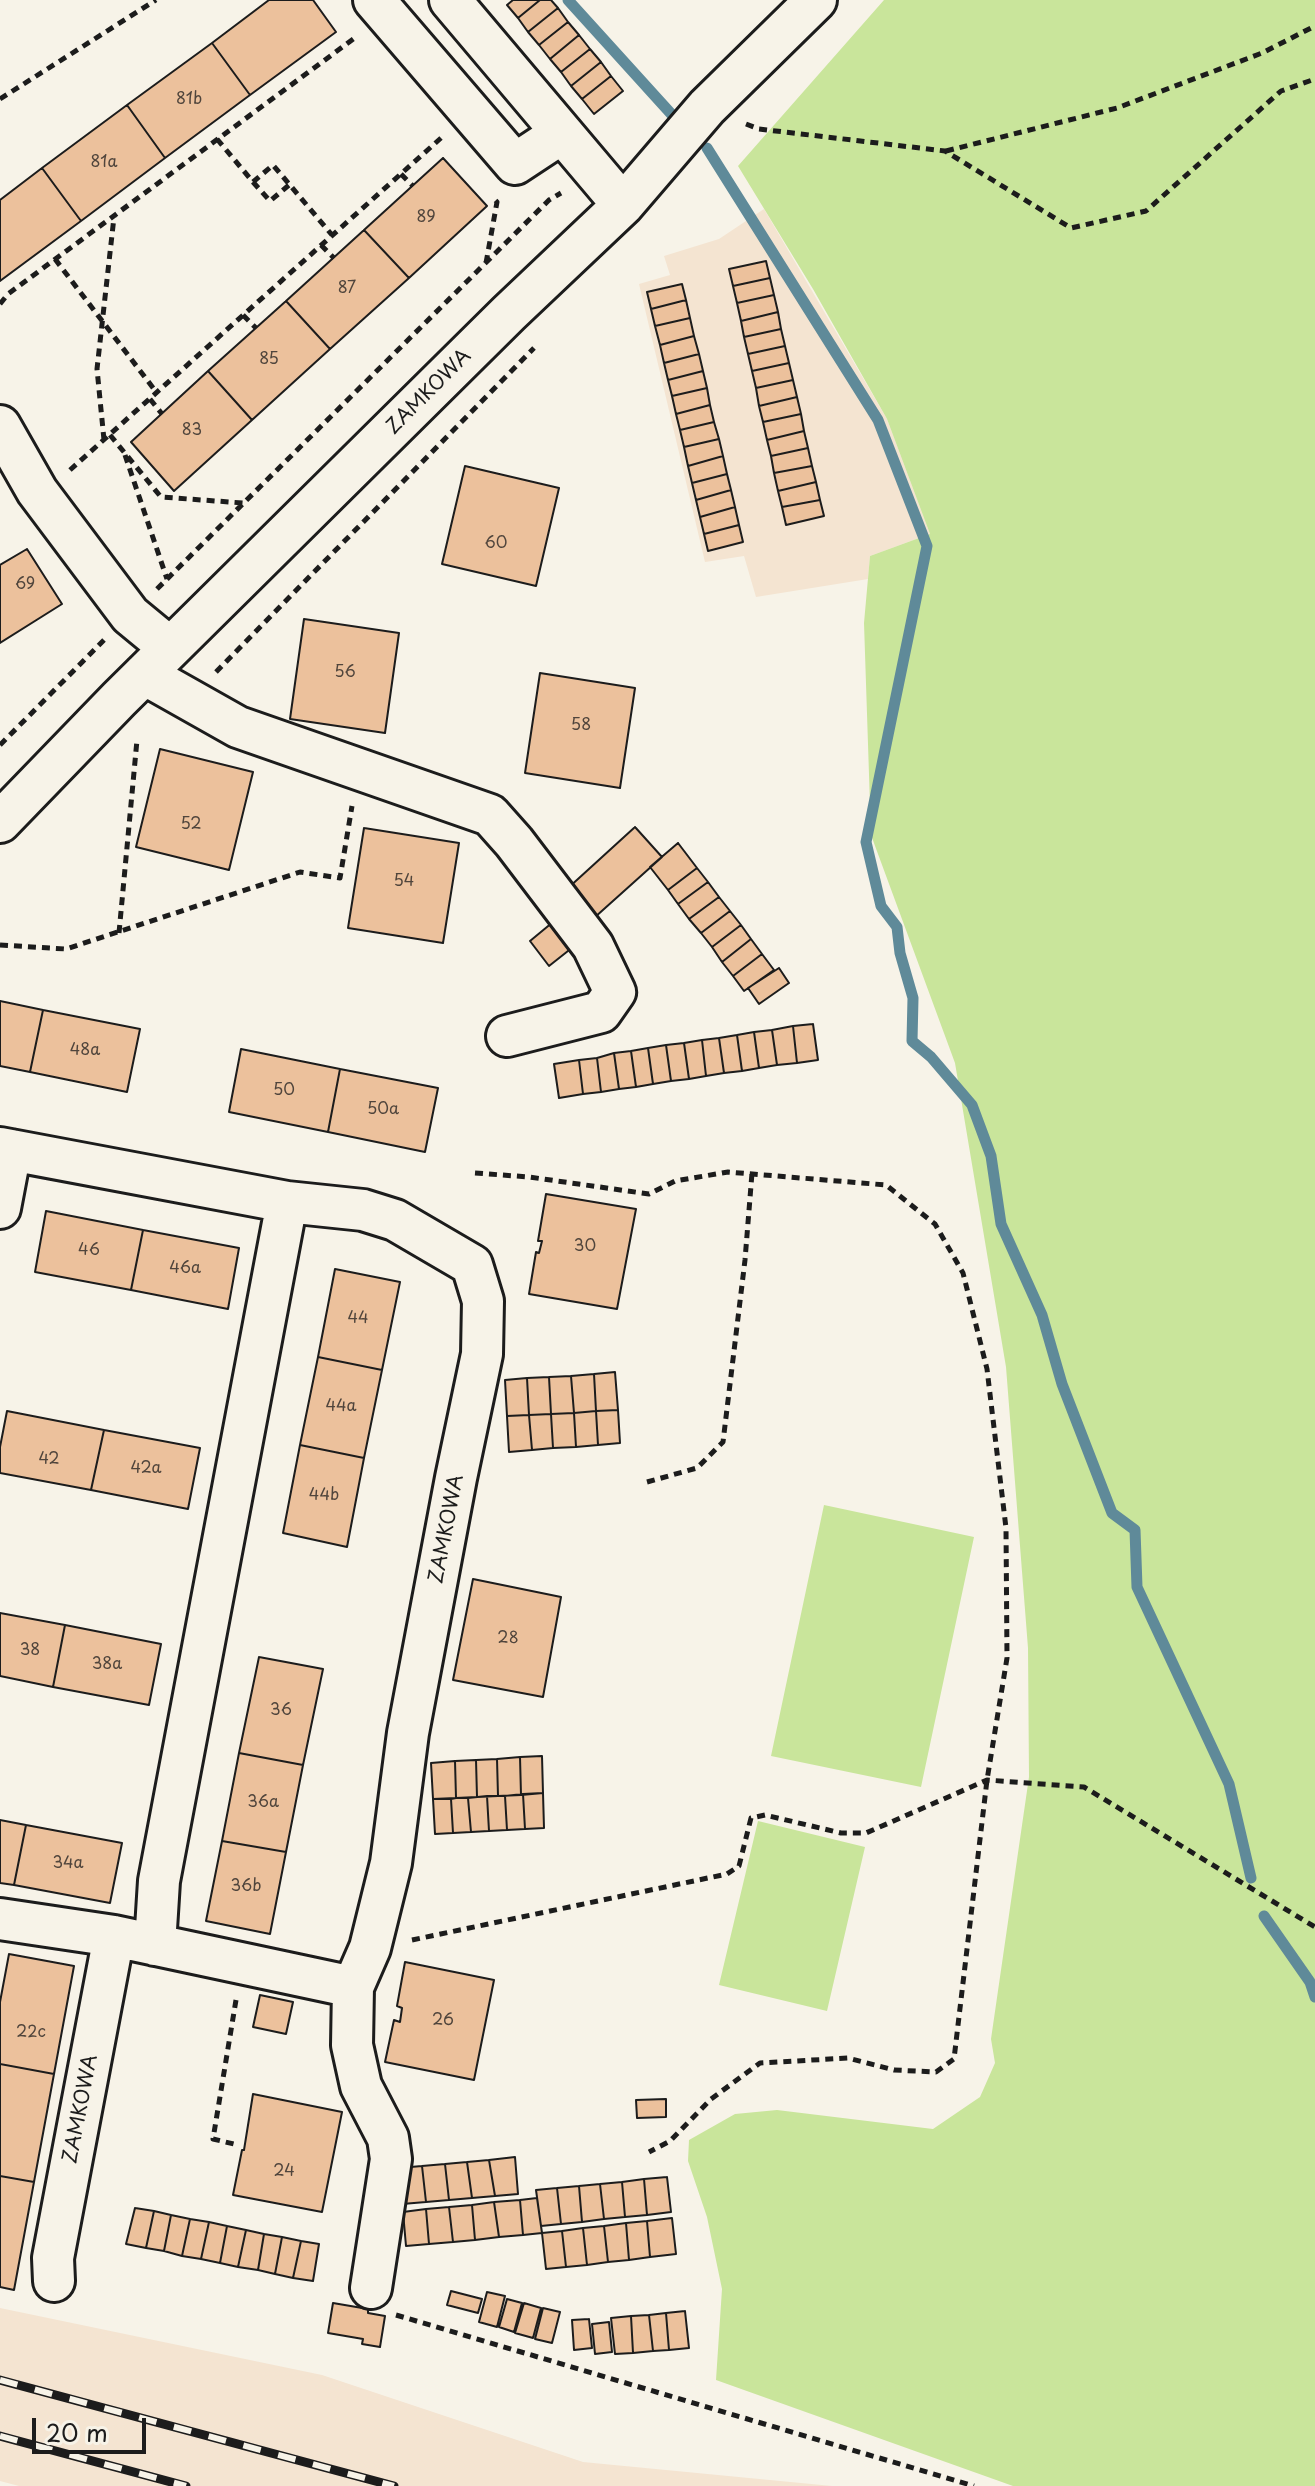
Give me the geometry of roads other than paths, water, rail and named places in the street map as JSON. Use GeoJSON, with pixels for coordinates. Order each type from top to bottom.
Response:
{"type":"FeatureCollection","features":[{"type":"Feature","properties":{"kind":"street"},"geometry":{"type":"LineString","coordinates":[[450,0],[623,205]]}},
{"type":"Feature","properties":{"kind":"street","name":"ZAMKOWA"},"geometry":{"type":"LineString","coordinates":[[0,822],[157,661],[509,313],[623,205],[707,107],[816,0]]}},
{"type":"Feature","properties":{"kind":"street"},"geometry":{"type":"LineString","coordinates":[[369,16],[515,164],[562,133]]}},
{"type":"Feature","properties":{"kind":"street"},"geometry":{"type":"LineString","coordinates":[[0,426],[42,496],[130,615],[157,661],[188,700],[238,727],[490,815],[514,842],[593,946],[615,992],[601,1012],[507,1036]]}},
{"type":"Feature","properties":{"kind":"street","name":"ZAMKOWA"},"geometry":{"type":"LineString","coordinates":[[0,1208],[6,1149],[287,1202],[363,1210],[395,1220],[472,1265],[483,1301],[482,1354],[408,1733],[391,1863],[370,1948],[353,1987],[352,2045],[361,2086],[388,2138],[391,2159],[371,2288]]}},
{"type":"Feature","properties":{"kind":"street"},"geometry":{"type":"LineString","coordinates":[[155,1945],[159,1881],[287,1202]]}},
{"type":"Feature","properties":{"kind":"street"},"geometry":{"type":"LineString","coordinates":[[0,1919],[114,1936],[353,1987]]}},
{"type":"Feature","properties":{"kind":"street","name":"ZAMKOWA"},"geometry":{"type":"LineString","coordinates":[[54,2281],[53,2258],[114,1936]]}},
{"type":"Feature","properties":{"kind":"waterway"},"geometry":{"type":"LineString","coordinates":[[568,0],[674,117]]}},
{"type":"Feature","properties":{"kind":"waterway"},"geometry":{"type":"LineString","coordinates":[[707,148],[878,420],[927,546],[866,842],[881,906],[897,927],[900,953],[913,998],[912,1041],[931,1057],[972,1105],[991,1156],[1001,1224],[1042,1315],[1062,1384],[1112,1513],[1135,1530],[1137,1587],[1229,1784],[1251,1878]]}},
{"type":"Feature","properties":{"kind":"waterway"},"geometry":{"type":"LineString","coordinates":[[1264,1916],[1310,1982],[1315,1997]]}},
{"type":"Feature","properties":{"kind":"railway"},"geometry":{"type":"LineString","coordinates":[[0,2380],[394,2486]]}},
{"type":"Feature","properties":{"kind":"railway"},"geometry":{"type":"LineString","coordinates":[[0,2436],[186,2486]]}}]}
